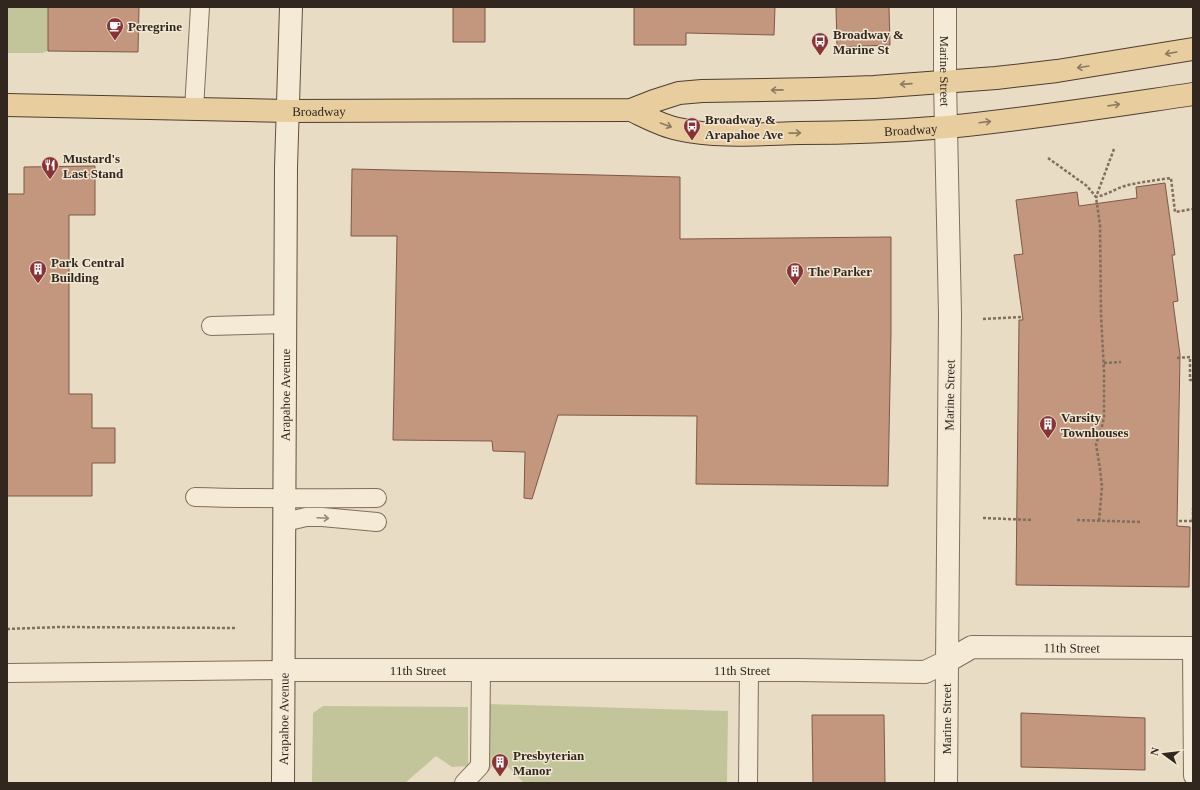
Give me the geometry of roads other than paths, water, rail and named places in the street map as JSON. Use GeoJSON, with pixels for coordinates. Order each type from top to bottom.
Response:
{"type":"FeatureCollection","features":[{"type":"Feature","properties":{"kind":"main road","name":"Broadway"},"geometry":{"type":"LineString","coordinates":[[7,105],[288,111],[631,110],[679,93],[853,88],[996,78],[1057,71],[1193,49]]}},
{"type":"Feature","properties":{"kind":"main road","name":"Broadway"},"geometry":{"type":"LineString","coordinates":[[631,110],[653,121],[677,129],[699,133],[841,133],[946,127],[1054,114],[1193,94]]}},
{"type":"Feature","properties":{"kind":"street","name":"Arapahoe Avenue"},"geometry":{"type":"LineString","coordinates":[[283,783],[286,167],[291,7]]}},
{"type":"Feature","properties":{"kind":"street","name":"Marine Street"},"geometry":{"type":"LineString","coordinates":[[945,7],[945,82],[950,314],[946,783]]}},
{"type":"Feature","properties":{"kind":"street","name":"11th Street"},"geometry":{"type":"LineString","coordinates":[[284,670],[798,670],[925,672],[972,647],[1192,648]]}},
{"type":"Feature","properties":{"kind":"lane"},"geometry":{"type":"LineString","coordinates":[[194,109],[200,7]]}},
{"type":"Feature","properties":{"kind":"lane"},"geometry":{"type":"LineString","coordinates":[[211,326],[286,324]]}},
{"type":"Feature","properties":{"kind":"lane"},"geometry":{"type":"LineString","coordinates":[[195,497],[246,499],[376,498]]}},
{"type":"Feature","properties":{"kind":"lane"},"geometry":{"type":"LineString","coordinates":[[285,522],[306,517],[377,522]]}},
{"type":"Feature","properties":{"kind":"lane"},"geometry":{"type":"LineString","coordinates":[[1192,648],[1193,776]]}},
{"type":"Feature","properties":{"kind":"lane"},"geometry":{"type":"LineString","coordinates":[[7,673],[284,670]]}},
{"type":"Feature","properties":{"kind":"lane"},"geometry":{"type":"LineString","coordinates":[[464,783],[480,766],[480,670]]}},
{"type":"Feature","properties":{"kind":"lane"},"geometry":{"type":"LineString","coordinates":[[748,783],[749,670]]}},
{"type":"Feature","properties":{"kind":"place","name":"Peregrine"},"geometry":{"type":"Point","coordinates":[115,41]}},
{"type":"Feature","properties":{"kind":"place","name":"Broadway & Marine St"},"geometry":{"type":"Point","coordinates":[820,56]}},
{"type":"Feature","properties":{"kind":"place","name":"Broadway & Arapahoe Ave"},"geometry":{"type":"Point","coordinates":[692,141]}},
{"type":"Feature","properties":{"kind":"place","name":"Mustard's Last Stand"},"geometry":{"type":"Point","coordinates":[50,180]}},
{"type":"Feature","properties":{"kind":"place","name":"Park Central Building"},"geometry":{"type":"Point","coordinates":[38,284]}},
{"type":"Feature","properties":{"kind":"place","name":"The Parker"},"geometry":{"type":"Point","coordinates":[795,286]}},
{"type":"Feature","properties":{"kind":"place","name":"Varsity Townhouses"},"geometry":{"type":"Point","coordinates":[1048,439]}},
{"type":"Feature","properties":{"kind":"place","name":"Presbyterian Manor"},"geometry":{"type":"Point","coordinates":[500,777]}}]}
